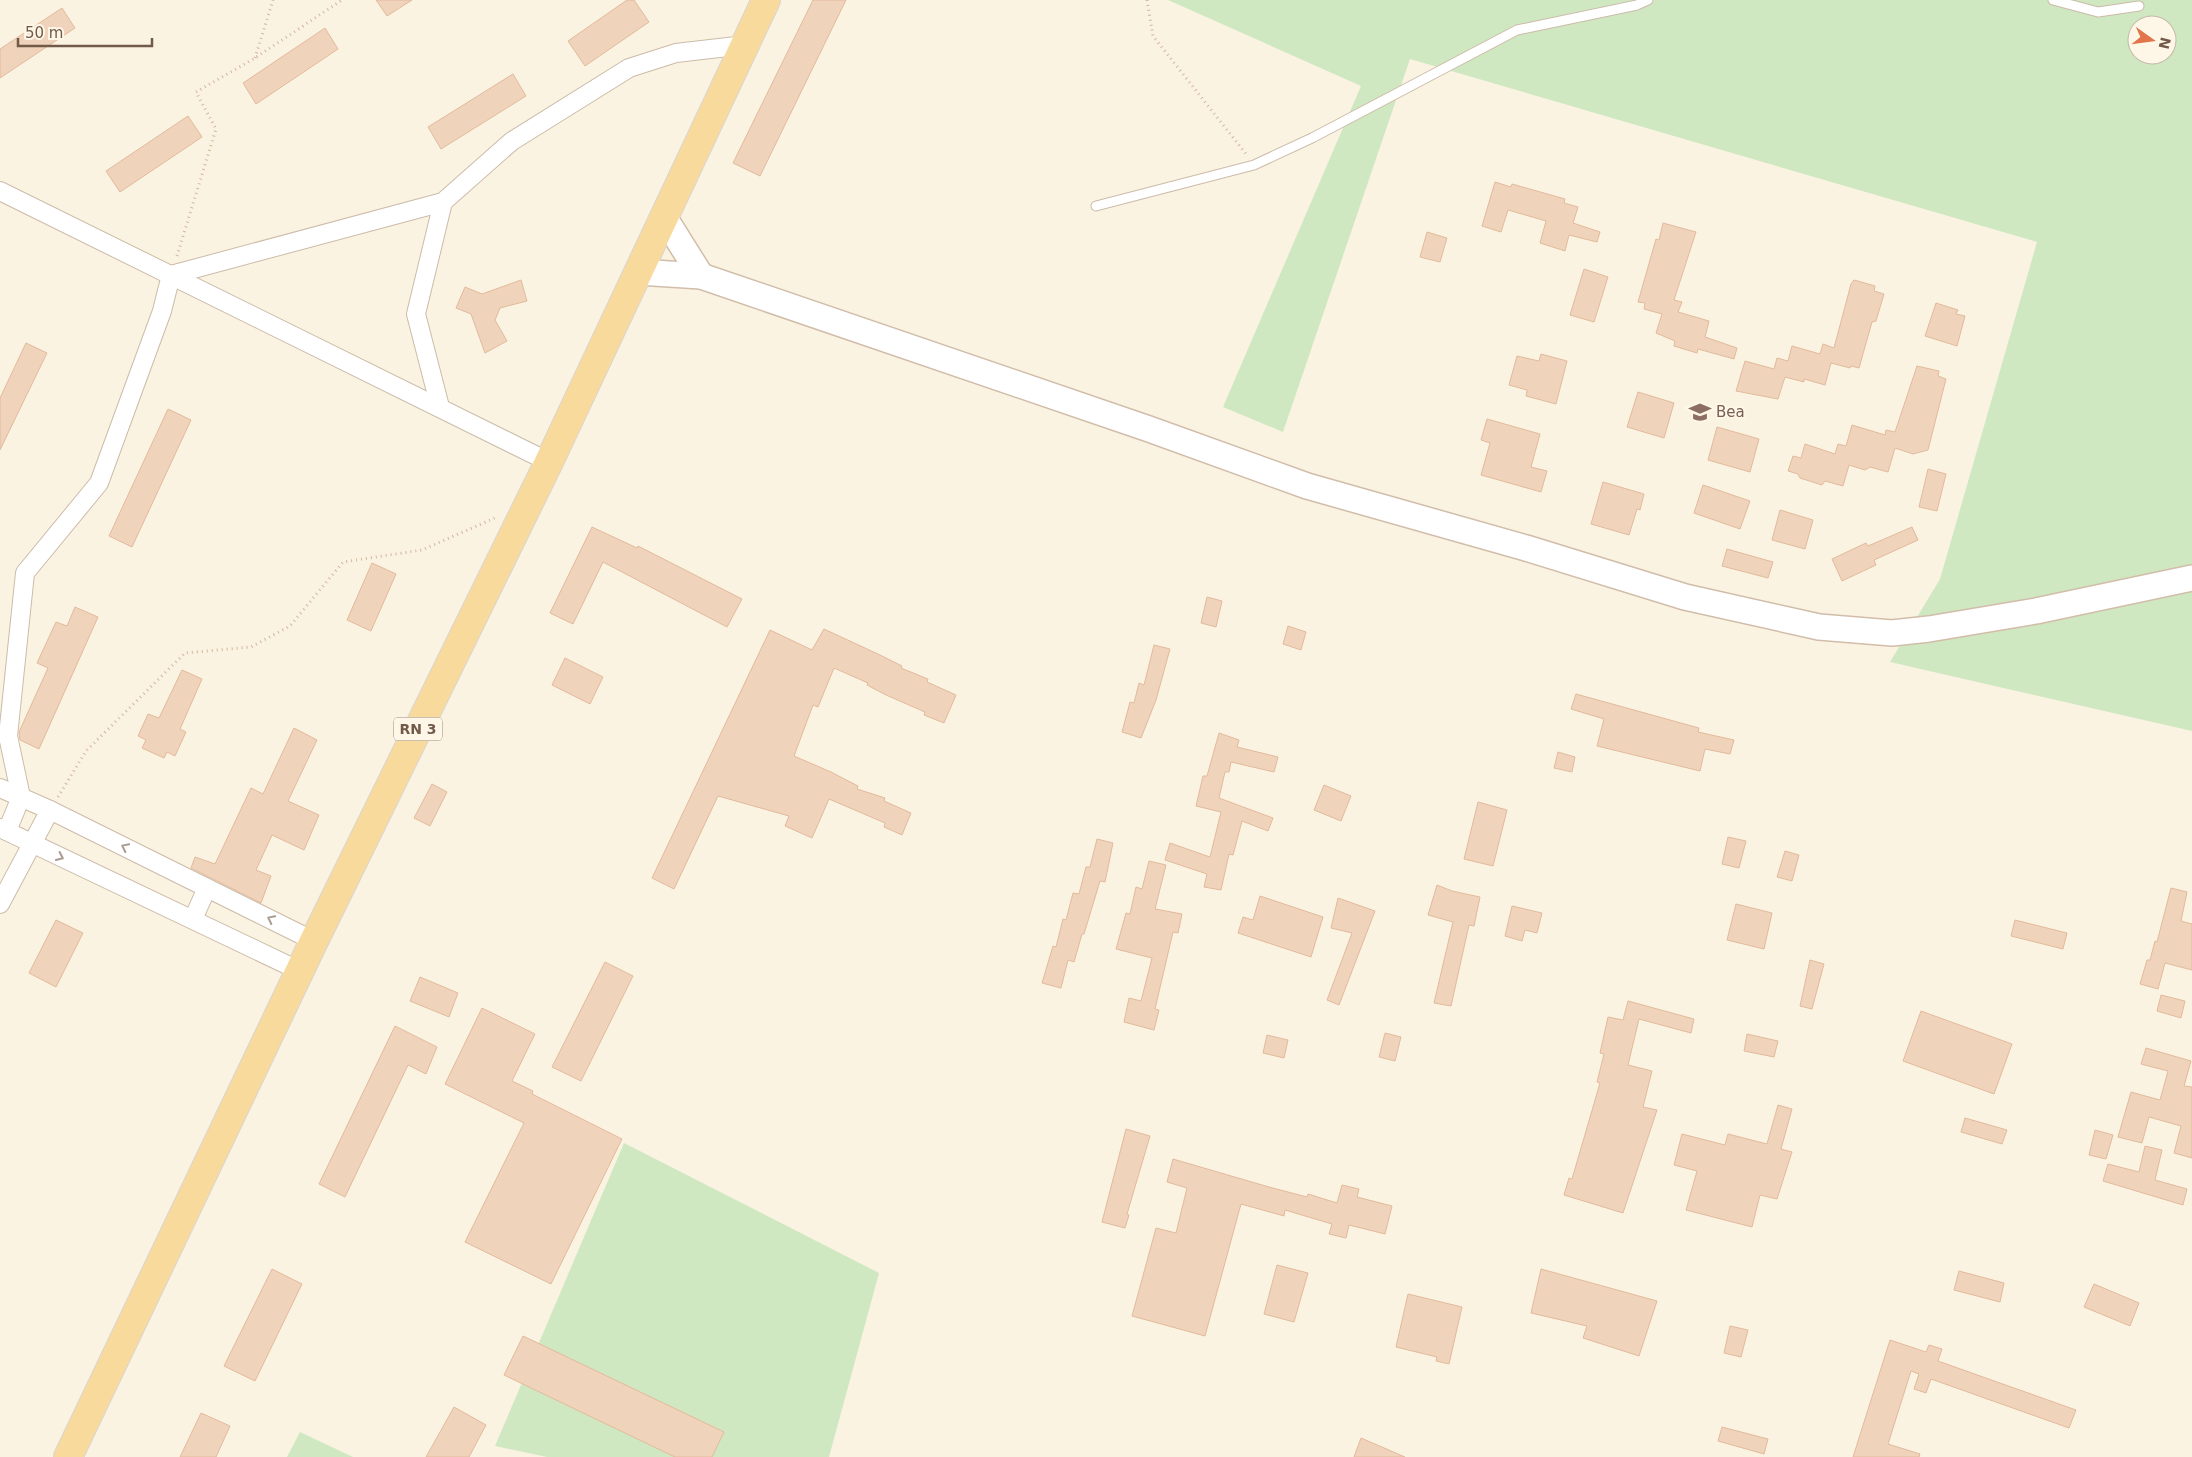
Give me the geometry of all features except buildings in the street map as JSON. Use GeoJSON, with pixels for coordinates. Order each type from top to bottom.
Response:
{"type":"FeatureCollection","features":[{"type":"Feature","properties":{"kind":"main road","name":"RN 3"},"geometry":{"type":"LineString","coordinates":[[68,1457],[314,941],[527,503],[549,462],[766,0]]}},
{"type":"Feature","properties":{"kind":"street"},"geometry":{"type":"LineString","coordinates":[[171,275],[443,202],[512,141],[628,68],[676,53],[745,45]]}},
{"type":"Feature","properties":{"kind":"street"},"geometry":{"type":"LineString","coordinates":[[0,191],[549,462]]}},
{"type":"Feature","properties":{"kind":"street"},"geometry":{"type":"LineString","coordinates":[[440,407],[416,314],[443,202]]}},
{"type":"Feature","properties":{"kind":"street"},"geometry":{"type":"LineString","coordinates":[[664,217],[701,276]]}},
{"type":"Feature","properties":{"kind":"street"},"geometry":{"type":"LineString","coordinates":[[638,272],[701,276],[1158,432],[1307,486],[1526,548],[1685,597],[1819,628],[1892,633],[1929,629],[2036,611],[2192,578]]}},
{"type":"Feature","properties":{"kind":"street"},"geometry":{"type":"LineString","coordinates":[[171,275],[162,311],[99,483],[25,573],[8,736],[21,797],[4,829],[300,971]]}},
{"type":"Feature","properties":{"kind":"street"},"geometry":{"type":"LineString","coordinates":[[0,788],[50,810],[314,941]]}},
{"type":"Feature","properties":{"kind":"street"},"geometry":{"type":"LineString","coordinates":[[0,904],[50,810]]}},
{"type":"Feature","properties":{"kind":"street"},"geometry":{"type":"LineString","coordinates":[[192,919],[207,888]]}},
{"type":"Feature","properties":{"kind":"lane"},"geometry":{"type":"LineString","coordinates":[[1096,206],[1254,165],[1312,138],[1517,30],[1637,6],[1648,0]]}},
{"type":"Feature","properties":{"kind":"lane"},"geometry":{"type":"LineString","coordinates":[[2053,0],[2098,12],[2139,6]]}},
{"type":"Feature","properties":{"kind":"path"},"geometry":{"type":"LineString","coordinates":[[255,58],[273,0]]}},
{"type":"Feature","properties":{"kind":"path"},"geometry":{"type":"LineString","coordinates":[[171,275],[216,129],[196,92],[255,58],[342,0]]}},
{"type":"Feature","properties":{"kind":"path"},"geometry":{"type":"LineString","coordinates":[[1147,0],[1153,36],[1254,165]]}},
{"type":"Feature","properties":{"kind":"path"},"geometry":{"type":"LineString","coordinates":[[50,810],[86,751],[185,653],[251,647],[290,626],[344,562],[422,550],[527,503]]}},
{"type":"Feature","properties":{"kind":"green space"},"geometry":{"type":"Polygon","coordinates":[[[1168,0],[2192,0],[2192,731],[1890,662],[1940,579],[2037,242],[1410,59],[1283,432],[1223,407],[1361,86],[1168,0]]]}},
{"type":"Feature","properties":{"kind":"green space"},"geometry":{"type":"Polygon","coordinates":[[[624,1143],[879,1273],[829,1457],[547,1457],[495,1446],[624,1143]]]}},
{"type":"Feature","properties":{"kind":"green space"},"geometry":{"type":"Polygon","coordinates":[[[300,1432],[353,1457],[287,1457],[300,1432]]]}},
{"type":"Feature","properties":{"kind":"place","name":"Bea"},"geometry":{"type":"Point","coordinates":[1700,412]}}]}
